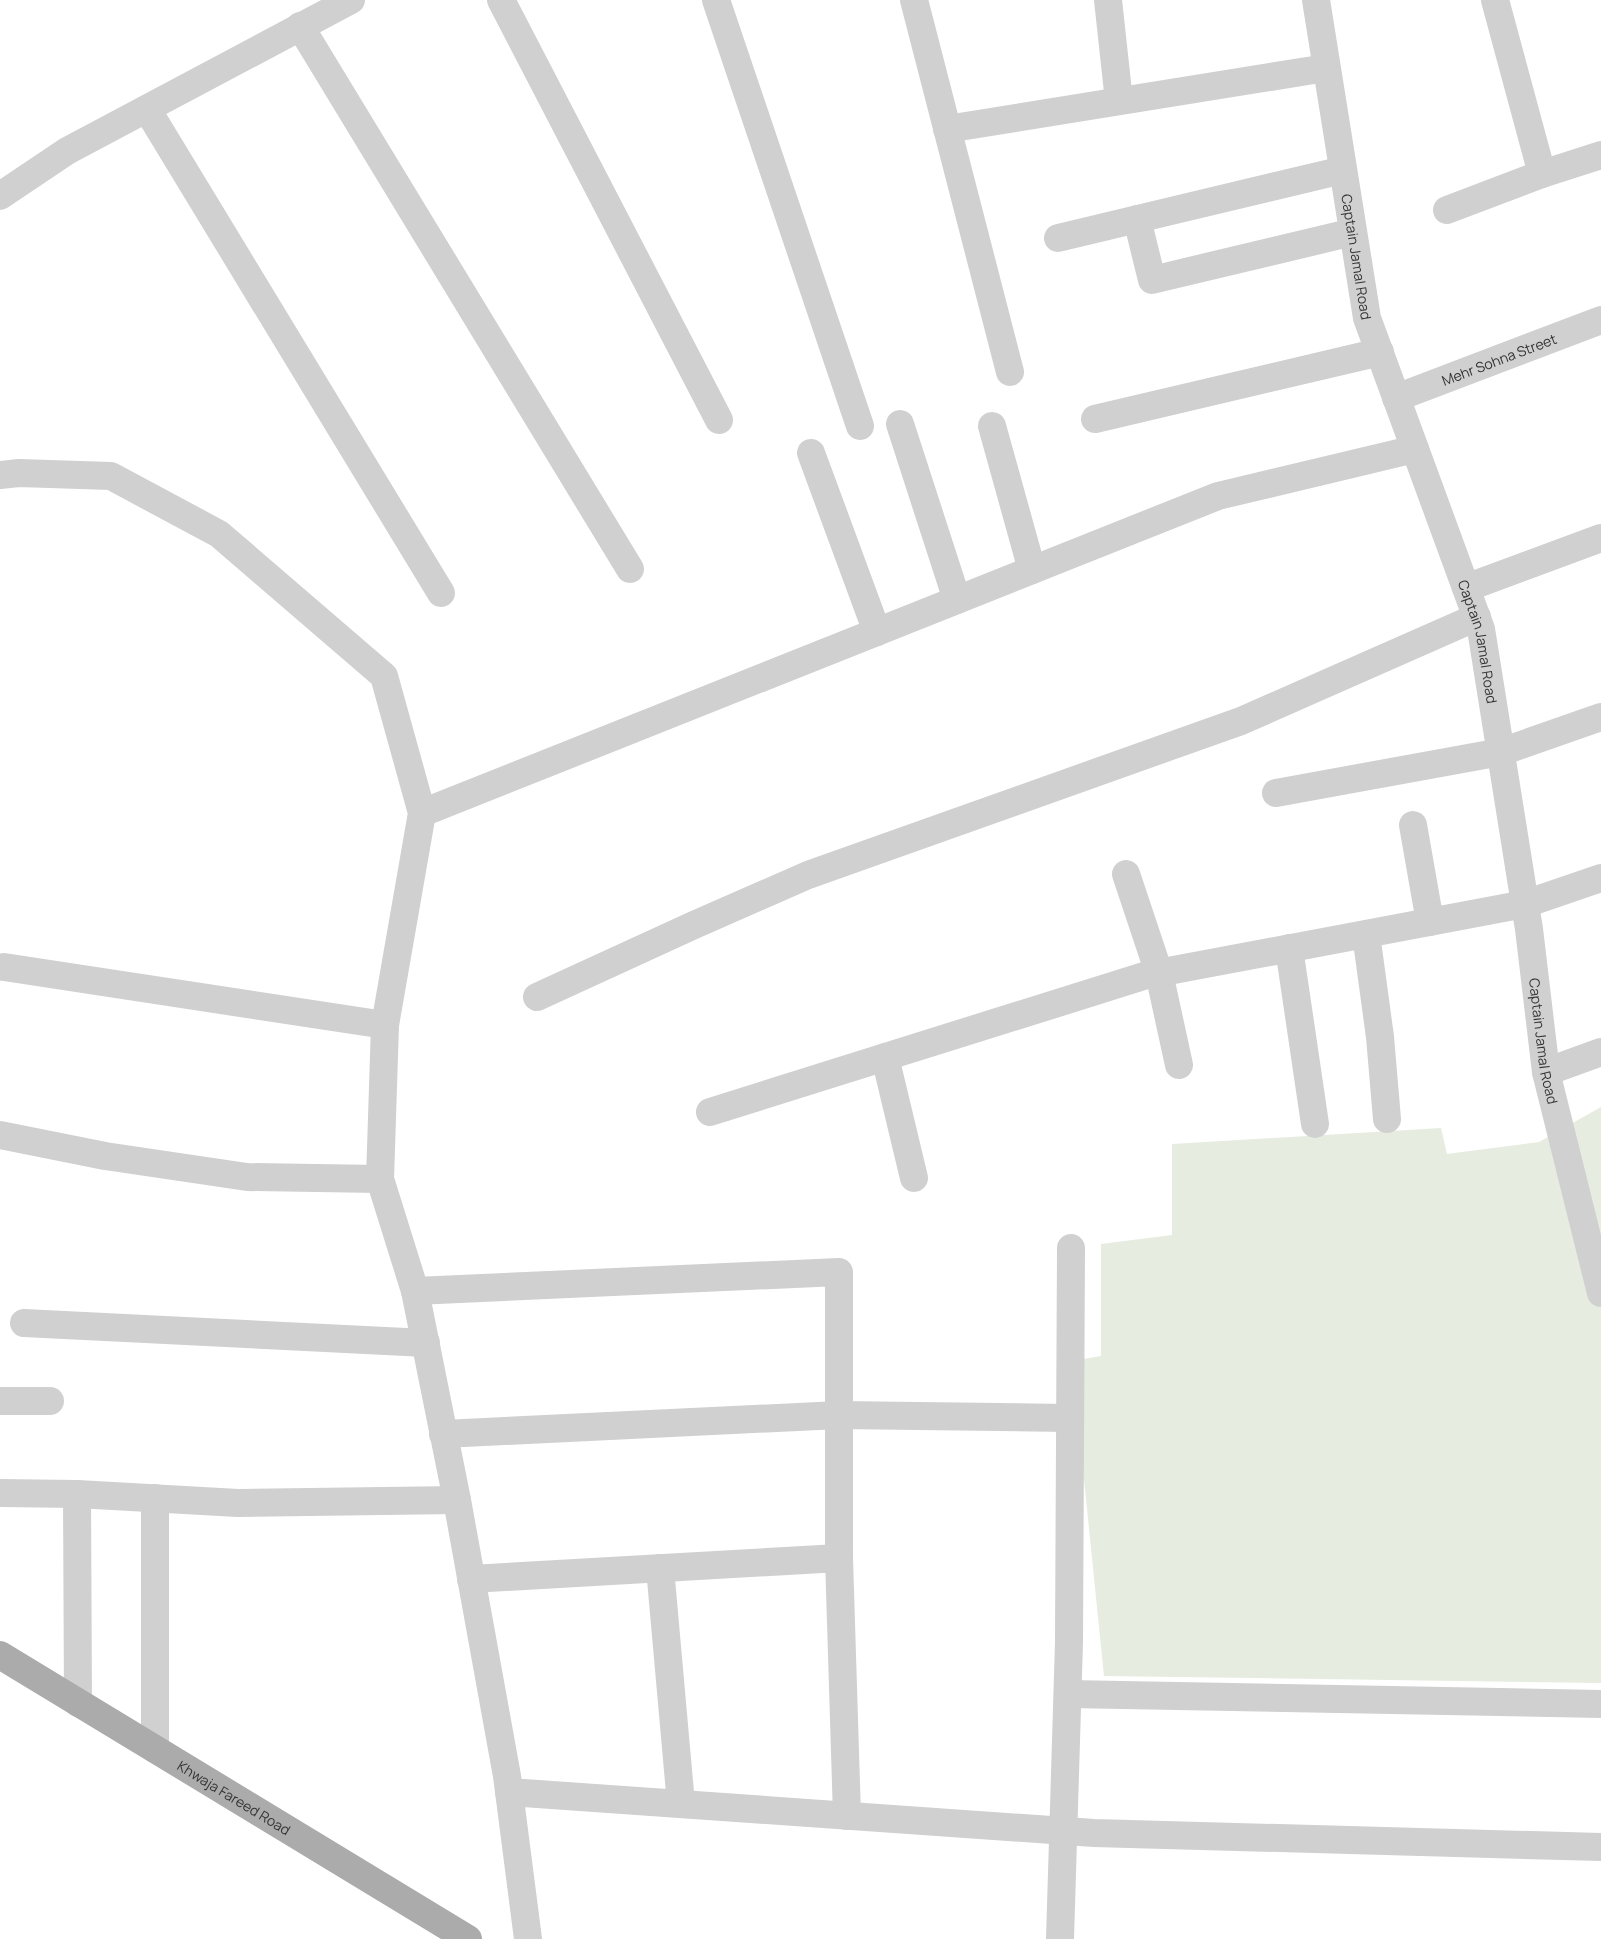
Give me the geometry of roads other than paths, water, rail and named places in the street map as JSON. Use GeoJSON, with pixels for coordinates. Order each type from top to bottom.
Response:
{"type":"FeatureCollection","features":[{"type":"Feature","properties":{"kind":"main road","name":"Khwaja Fareed Road"},"geometry":{"type":"LineString","coordinates":[[0,1655],[468,1939]]}},
{"type":"Feature","properties":{"kind":"street"},"geometry":{"type":"LineString","coordinates":[[0,196],[67,151],[352,0]]}},
{"type":"Feature","properties":{"kind":"street"},"geometry":{"type":"LineString","coordinates":[[501,0],[719,420]]}},
{"type":"Feature","properties":{"kind":"street"},"geometry":{"type":"LineString","coordinates":[[716,0],[860,426]]}},
{"type":"Feature","properties":{"kind":"street"},"geometry":{"type":"LineString","coordinates":[[914,0],[1010,372]]}},
{"type":"Feature","properties":{"kind":"street"},"geometry":{"type":"LineString","coordinates":[[1108,0],[1119,101]]}},
{"type":"Feature","properties":{"kind":"street","name":"Captain Jamal Road"},"geometry":{"type":"LineString","coordinates":[[1316,0],[1367,318],[1481,629],[1525,904],[1546,1072],[1601,1294]]}},
{"type":"Feature","properties":{"kind":"street"},"geometry":{"type":"LineString","coordinates":[[1495,0],[1542,174]]}},
{"type":"Feature","properties":{"kind":"street"},"geometry":{"type":"LineString","coordinates":[[300,26],[630,569]]}},
{"type":"Feature","properties":{"kind":"street"},"geometry":{"type":"LineString","coordinates":[[947,129],[1326,68]]}},
{"type":"Feature","properties":{"kind":"street"},"geometry":{"type":"LineString","coordinates":[[147,109],[441,593]]}},
{"type":"Feature","properties":{"kind":"street"},"geometry":{"type":"LineString","coordinates":[[1448,210],[1542,174],[1601,155]]}},
{"type":"Feature","properties":{"kind":"street"},"geometry":{"type":"LineString","coordinates":[[1058,238],[1343,170]]}},
{"type":"Feature","properties":{"kind":"street"},"geometry":{"type":"LineString","coordinates":[[1138,219],[1152,280],[1353,232]]}},
{"type":"Feature","properties":{"kind":"street","name":"Mehr Sohna Street"},"geometry":{"type":"LineString","coordinates":[[1396,398],[1601,320]]}},
{"type":"Feature","properties":{"kind":"street"},"geometry":{"type":"LineString","coordinates":[[1095,419],[1380,352]]}},
{"type":"Feature","properties":{"kind":"street"},"geometry":{"type":"LineString","coordinates":[[900,424],[957,600]]}},
{"type":"Feature","properties":{"kind":"street"},"geometry":{"type":"LineString","coordinates":[[992,426],[1032,570]]}},
{"type":"Feature","properties":{"kind":"street"},"geometry":{"type":"LineString","coordinates":[[422,814],[1218,496],[1415,449]]}},
{"type":"Feature","properties":{"kind":"street"},"geometry":{"type":"LineString","coordinates":[[811,453],[877,632]]}},
{"type":"Feature","properties":{"kind":"street"},"geometry":{"type":"LineString","coordinates":[[0,475],[19,473],[111,476],[219,534],[384,676],[422,814],[385,1024],[380,1180],[415,1291],[457,1500],[509,1792],[528,1939]]}},
{"type":"Feature","properties":{"kind":"street"},"geometry":{"type":"LineString","coordinates":[[1466,588],[1601,538]]}},
{"type":"Feature","properties":{"kind":"street"},"geometry":{"type":"LineString","coordinates":[[537,997],[808,875],[1241,720],[1477,617]]}},
{"type":"Feature","properties":{"kind":"street"},"geometry":{"type":"LineString","coordinates":[[1276,793],[1501,752],[1601,716]]}},
{"type":"Feature","properties":{"kind":"street"},"geometry":{"type":"LineString","coordinates":[[1413,825],[1430,922]]}},
{"type":"Feature","properties":{"kind":"street"},"geometry":{"type":"LineString","coordinates":[[1126,874],[1159,973],[1179,1065]]}},
{"type":"Feature","properties":{"kind":"street"},"geometry":{"type":"LineString","coordinates":[[710,1112],[1159,973],[1525,904],[1601,878]]}},
{"type":"Feature","properties":{"kind":"street"},"geometry":{"type":"LineString","coordinates":[[1366,934],[1380,1037],[1387,1119]]}},
{"type":"Feature","properties":{"kind":"street"},"geometry":{"type":"LineString","coordinates":[[1289,948],[1315,1124]]}},
{"type":"Feature","properties":{"kind":"street"},"geometry":{"type":"LineString","coordinates":[[4,967],[385,1024]]}},
{"type":"Feature","properties":{"kind":"street"},"geometry":{"type":"LineString","coordinates":[[1546,1072],[1601,1052]]}},
{"type":"Feature","properties":{"kind":"street"},"geometry":{"type":"LineString","coordinates":[[885,1057],[914,1178]]}},
{"type":"Feature","properties":{"kind":"street"},"geometry":{"type":"LineString","coordinates":[[0,1135],[105,1156],[247,1177],[380,1180]]}},
{"type":"Feature","properties":{"kind":"street"},"geometry":{"type":"LineString","coordinates":[[1060,1939],[1068,1694],[1071,1248]]}},
{"type":"Feature","properties":{"kind":"street"},"geometry":{"type":"LineString","coordinates":[[415,1291],[839,1272],[839,1558],[847,1816]]}},
{"type":"Feature","properties":{"kind":"street"},"geometry":{"type":"LineString","coordinates":[[24,1323],[426,1343]]}},
{"type":"Feature","properties":{"kind":"street"},"geometry":{"type":"LineString","coordinates":[[0,1400],[50,1402]]}},
{"type":"Feature","properties":{"kind":"street"},"geometry":{"type":"LineString","coordinates":[[443,1434],[839,1415],[1069,1418]]}},
{"type":"Feature","properties":{"kind":"street"},"geometry":{"type":"LineString","coordinates":[[0,1493],[77,1494],[238,1503],[457,1500]]}},
{"type":"Feature","properties":{"kind":"street"},"geometry":{"type":"LineString","coordinates":[[77,1494],[78,1703]]}},
{"type":"Feature","properties":{"kind":"street"},"geometry":{"type":"LineString","coordinates":[[155,1749],[156,1498]]}},
{"type":"Feature","properties":{"kind":"street"},"geometry":{"type":"LineString","coordinates":[[471,1579],[839,1558]]}},
{"type":"Feature","properties":{"kind":"street"},"geometry":{"type":"LineString","coordinates":[[660,1568],[681,1804]]}},
{"type":"Feature","properties":{"kind":"street"},"geometry":{"type":"LineString","coordinates":[[1068,1694],[1601,1704]]}},
{"type":"Feature","properties":{"kind":"street"},"geometry":{"type":"LineString","coordinates":[[509,1792],[1064,1832],[1601,1847]]}}]}
